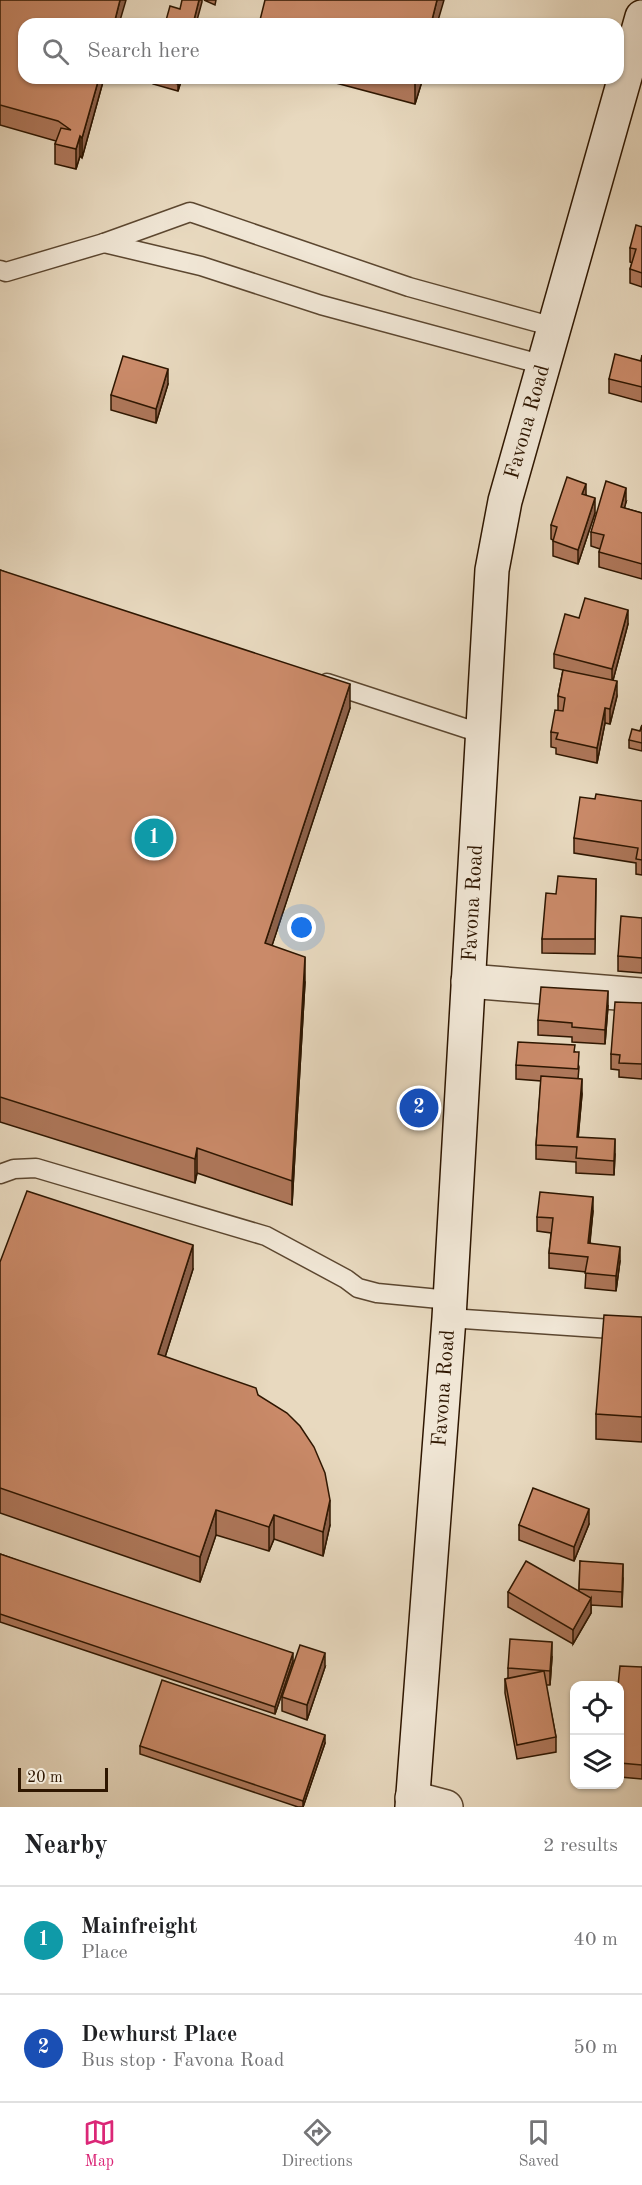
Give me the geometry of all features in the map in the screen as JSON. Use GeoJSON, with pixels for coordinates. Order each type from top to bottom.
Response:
{"type":"FeatureCollection","features":[{"type":"Feature","properties":{"kind":"main road","name":"Favona Road"},"geometry":{"type":"LineString","coordinates":[[624,80],[642,17]]}},
{"type":"Feature","properties":{"kind":"main road","name":"Favona Road"},"geometry":{"type":"LineString","coordinates":[[412,1803],[449,1309],[492,570],[505,501],[623,84]]}},
{"type":"Feature","properties":{"kind":"main road"},"geometry":{"type":"LineString","coordinates":[[468,981],[642,994]]}},
{"type":"Feature","properties":{"kind":"main road"},"geometry":{"type":"LineString","coordinates":[[412,1803],[446,1807]]}},
{"type":"Feature","properties":{"kind":"lane"},"geometry":{"type":"LineString","coordinates":[[0,270],[6,272],[104,243],[190,212],[409,286],[554,327]]}},
{"type":"Feature","properties":{"kind":"lane"},"geometry":{"type":"LineString","coordinates":[[104,243],[201,266],[321,305],[544,365]]}},
{"type":"Feature","properties":{"kind":"lane"},"geometry":{"type":"LineString","coordinates":[[313,679],[483,734]]}},
{"type":"Feature","properties":{"kind":"lane"},"geometry":{"type":"LineString","coordinates":[[0,1174],[14,1169],[36,1168],[266,1236],[346,1279],[358,1288],[377,1293],[449,1309],[642,1331]]}},
{"type":"Feature","properties":{"kind":"building"},"geometry":{"type":"Polygon","coordinates":[[[0,0],[120,0],[116,18],[18,18],[18,84],[97,84],[82,138],[80,136],[76,149],[55,144],[61,128],[71,130],[58,121],[0,105],[0,0]]]}},
{"type":"Feature","properties":{"kind":"building"},"geometry":{"type":"Polygon","coordinates":[[[182,0],[199,0],[194,18],[167,18],[170,6],[180,9],[182,0]]]}},
{"type":"Feature","properties":{"kind":"building"},"geometry":{"type":"Polygon","coordinates":[[[265,0],[437,0],[432,18],[260,18],[265,0]]]}},
{"type":"Feature","properties":{"kind":"building"},"geometry":{"type":"Polygon","coordinates":[[[636,225],[642,227],[642,273],[630,269],[636,249],[630,248],[636,225]]]}},
{"type":"Feature","properties":{"kind":"building"},"geometry":{"type":"Polygon","coordinates":[[[615,354],[641,361],[642,355],[642,387],[609,379],[615,354]]]}},
{"type":"Feature","properties":{"kind":"building"},"geometry":{"type":"Polygon","coordinates":[[[123,356],[168,369],[156,409],[111,395],[123,356]]]}},
{"type":"Feature","properties":{"kind":"building"},"geometry":{"type":"Polygon","coordinates":[[[567,477],[586,484],[582,494],[595,498],[578,550],[553,541],[557,527],[551,525],[567,477]]]}},
{"type":"Feature","properties":{"kind":"building"},"geometry":{"type":"Polygon","coordinates":[[[606,481],[626,488],[621,507],[642,513],[642,564],[599,552],[604,535],[591,532],[606,481]]]}},
{"type":"Feature","properties":{"kind":"building"},"geometry":{"type":"Polygon","coordinates":[[[0,570],[350,684],[265,943],[305,957],[292,1181],[197,1148],[195,1159],[0,1097],[0,570]]]}},
{"type":"Feature","properties":{"kind":"building"},"geometry":{"type":"Polygon","coordinates":[[[585,598],[628,610],[612,669],[554,654],[565,614],[579,618],[585,598]]]}},
{"type":"Feature","properties":{"kind":"building"},"geometry":{"type":"Polygon","coordinates":[[[563,670],[617,681],[610,709],[605,708],[597,748],[556,739],[558,733],[551,732],[555,710],[563,711],[565,698],[558,696],[563,670]]]}},
{"type":"Feature","properties":{"kind":"building"},"geometry":{"type":"Polygon","coordinates":[[[642,725],[642,743],[629,740],[632,729],[640,731],[642,725]]]}},
{"type":"Feature","properties":{"kind":"building"},"geometry":{"type":"Polygon","coordinates":[[[596,794],[642,801],[642,860],[636,859],[638,848],[574,838],[580,797],[595,799],[596,794]]]}},
{"type":"Feature","properties":{"kind":"building"},"geometry":{"type":"Polygon","coordinates":[[[558,876],[596,879],[595,939],[542,939],[546,893],[556,894],[558,876]]]}},
{"type":"Feature","properties":{"kind":"building"},"geometry":{"type":"Polygon","coordinates":[[[621,916],[642,918],[642,958],[618,956],[621,916]]]}},
{"type":"Feature","properties":{"kind":"building"},"geometry":{"type":"Polygon","coordinates":[[[541,987],[608,991],[605,1030],[572,1027],[572,1023],[538,1020],[541,987]]]}},
{"type":"Feature","properties":{"kind":"building"},"geometry":{"type":"Polygon","coordinates":[[[615,1002],[642,1003],[642,1064],[619,1063],[620,1055],[611,1054],[615,1002]]]}},
{"type":"Feature","properties":{"kind":"building"},"geometry":{"type":"Polygon","coordinates":[[[518,1042],[575,1045],[574,1052],[579,1052],[578,1069],[516,1065],[518,1042]]]}},
{"type":"Feature","properties":{"kind":"building"},"geometry":{"type":"Polygon","coordinates":[[[541,1076],[582,1079],[577,1137],[615,1139],[614,1161],[576,1158],[577,1147],[536,1145],[541,1076]]]}},
{"type":"Feature","properties":{"kind":"building"},"geometry":{"type":"Polygon","coordinates":[[[27,1191],[193,1245],[158,1354],[256,1388],[258,1395],[287,1413],[300,1426],[314,1447],[325,1473],[330,1500],[323,1532],[274,1515],[269,1527],[216,1510],[200,1557],[0,1488],[0,1262],[27,1191]]]}},
{"type":"Feature","properties":{"kind":"building"},"geometry":{"type":"Polygon","coordinates":[[[540,1192],[593,1197],[588,1243],[620,1247],[616,1276],[585,1273],[588,1257],[549,1253],[553,1218],[537,1217],[540,1192]]]}},
{"type":"Feature","properties":{"kind":"building"},"geometry":{"type":"Polygon","coordinates":[[[604,1315],[642,1317],[642,1417],[596,1414],[604,1315]]]}},
{"type":"Feature","properties":{"kind":"building"},"geometry":{"type":"Polygon","coordinates":[[[533,1488],[589,1509],[574,1547],[519,1525],[533,1488]]]}},
{"type":"Feature","properties":{"kind":"building"},"geometry":{"type":"Polygon","coordinates":[[[0,1554],[293,1653],[275,1707],[0,1614],[0,1554]]]}},
{"type":"Feature","properties":{"kind":"building"},"geometry":{"type":"Polygon","coordinates":[[[526,1561],[591,1598],[573,1630],[508,1592],[526,1561]]]}},
{"type":"Feature","properties":{"kind":"building"},"geometry":{"type":"Polygon","coordinates":[[[580,1561],[623,1564],[622,1592],[579,1589],[580,1561]]]}},
{"type":"Feature","properties":{"kind":"building"},"geometry":{"type":"Polygon","coordinates":[[[510,1639],[552,1642],[550,1671],[508,1668],[510,1639]]]}},
{"type":"Feature","properties":{"kind":"building"},"geometry":{"type":"Polygon","coordinates":[[[300,1645],[325,1653],[307,1705],[282,1697],[300,1645]]]}},
{"type":"Feature","properties":{"kind":"building"},"geometry":{"type":"Polygon","coordinates":[[[620,1666],[642,1667],[642,1765],[624,1763],[624,1681],[618,1681],[620,1666]]]}},
{"type":"Feature","properties":{"kind":"building"},"geometry":{"type":"Polygon","coordinates":[[[544,1671],[556,1737],[517,1745],[505,1679],[544,1671]]]}},
{"type":"Feature","properties":{"kind":"building"},"geometry":{"type":"Polygon","coordinates":[[[162,1680],[325,1735],[303,1801],[140,1746],[162,1680]]]}},
{"type":"Feature","properties":{"kind":"place","name":"Mainfreight"},"geometry":{"type":"Point","coordinates":[154,838]}},
{"type":"Feature","properties":{"kind":"place","name":"Dewhurst Place"},"geometry":{"type":"Point","coordinates":[419,1108]}}]}
